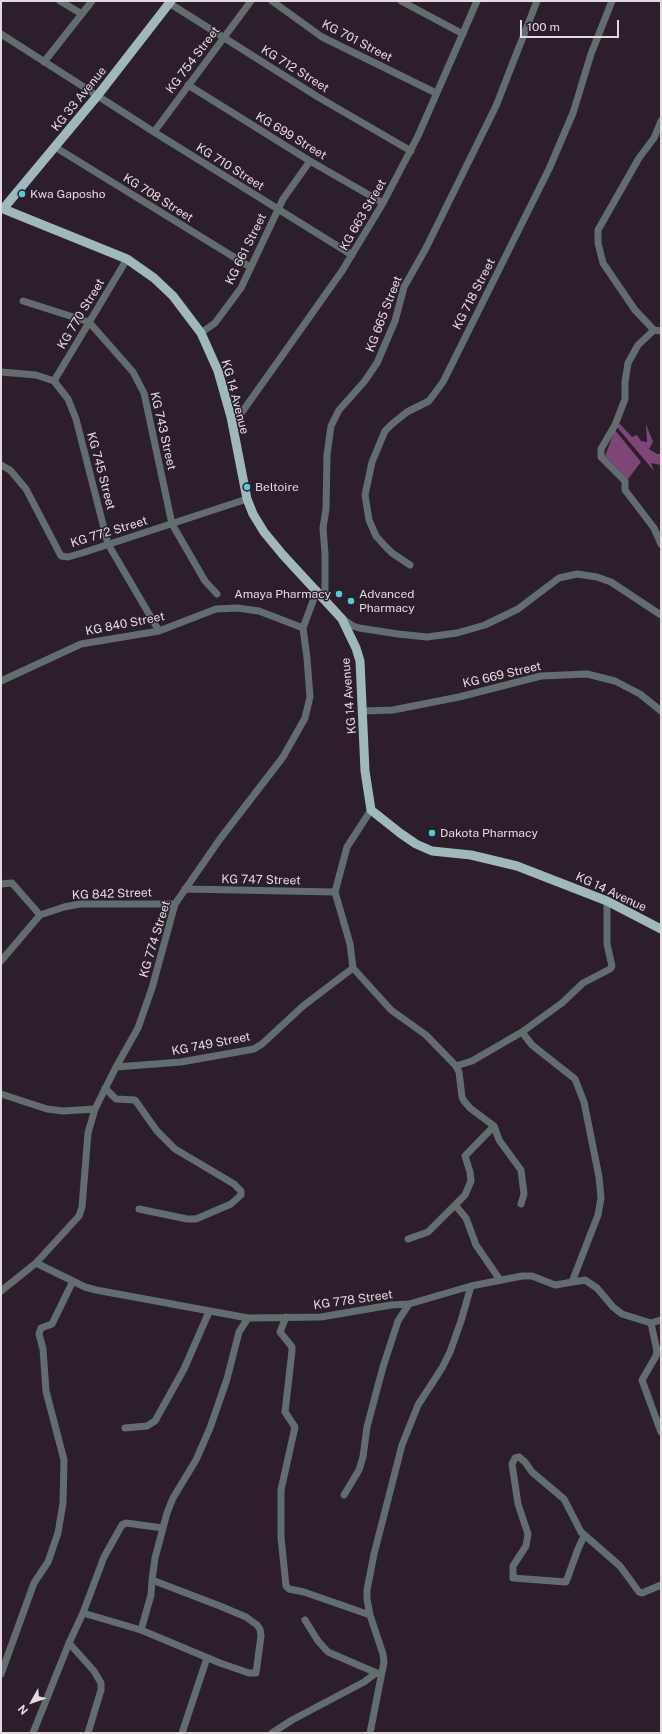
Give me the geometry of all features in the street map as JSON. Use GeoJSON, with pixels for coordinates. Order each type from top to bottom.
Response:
{"type":"FeatureCollection","features":[{"type":"Feature","properties":{"kind":"main road","name":"KG 33 Avenue"},"geometry":{"type":"LineString","coordinates":[[2,208],[98,95],[170,2]]}},
{"type":"Feature","properties":{"kind":"main road","name":"KG 14 Avenue"},"geometry":{"type":"LineString","coordinates":[[2,208],[127,259],[154,278],[173,296],[188,313],[201,333],[218,371],[231,417],[247,499],[253,514],[264,532],[283,555],[317,590],[342,619],[352,636],[360,661],[365,771],[371,810],[416,844],[432,851],[471,855],[517,866],[607,901],[661,929]]}},
{"type":"Feature","properties":{"kind":"street"},"geometry":{"type":"LineString","coordinates":[[60,1],[82,14]]}},
{"type":"Feature","properties":{"kind":"street"},"geometry":{"type":"LineString","coordinates":[[44,62],[92,1]]}},
{"type":"Feature","properties":{"kind":"street","name":"KG 754 Street"},"geometry":{"type":"LineString","coordinates":[[154,132],[251,1]]}},
{"type":"Feature","properties":{"kind":"street","name":"KG 701 Street"},"geometry":{"type":"LineString","coordinates":[[272,1],[322,37],[436,93]]}},
{"type":"Feature","properties":{"kind":"street"},"geometry":{"type":"LineString","coordinates":[[401,1],[463,34]]}},
{"type":"Feature","properties":{"kind":"street","name":"KG 663 Street"},"geometry":{"type":"LineString","coordinates":[[231,417],[242,412],[352,255],[383,203],[411,151],[477,1]]}},
{"type":"Feature","properties":{"kind":"street","name":"KG 665 Street"},"geometry":{"type":"LineString","coordinates":[[324,599],[325,554],[323,528],[326,509],[327,455],[332,426],[339,410],[364,382],[377,363],[395,321],[404,287],[426,248],[496,106],[537,1]]}},
{"type":"Feature","properties":{"kind":"street","name":"KG 718 Street"},"geometry":{"type":"LineString","coordinates":[[410,565],[392,553],[384,545],[376,536],[369,520],[365,495],[372,462],[386,431],[392,424],[407,412],[429,401],[443,382],[549,169],[573,113],[591,54],[612,1]]}},
{"type":"Feature","properties":{"kind":"street","name":"KG 712 Street"},"geometry":{"type":"LineString","coordinates":[[170,2],[325,101],[411,151]]}},
{"type":"Feature","properties":{"kind":"street","name":"KG 710 Street"},"geometry":{"type":"LineString","coordinates":[[1,34],[277,210],[352,255]]}},
{"type":"Feature","properties":{"kind":"street","name":"KG 699 Street"},"geometry":{"type":"LineString","coordinates":[[188,85],[383,203]]}},
{"type":"Feature","properties":{"kind":"street"},"geometry":{"type":"LineString","coordinates":[[661,121],[654,138],[634,166],[598,230],[598,244],[603,264],[635,310],[658,331],[638,345],[628,363],[625,382],[625,399],[615,425],[601,449],[601,457],[625,481],[625,490],[654,528],[661,544]]}},
{"type":"Feature","properties":{"kind":"street","name":"KG 708 Street"},"geometry":{"type":"LineString","coordinates":[[55,147],[250,267]]}},
{"type":"Feature","properties":{"kind":"street","name":"KG 661 Street"},"geometry":{"type":"LineString","coordinates":[[201,333],[215,324],[230,304],[246,278],[277,210],[310,160]]}},
{"type":"Feature","properties":{"kind":"street","name":"KG 770 Street"},"geometry":{"type":"LineString","coordinates":[[54,381],[127,259]]}},
{"type":"Feature","properties":{"kind":"street"},"geometry":{"type":"LineString","coordinates":[[23,301],[89,322]]}},
{"type":"Feature","properties":{"kind":"street","name":"KG 743 Street"},"geometry":{"type":"LineString","coordinates":[[89,322],[133,372],[141,384],[172,524],[204,581],[217,594]]}},
{"type":"Feature","properties":{"kind":"street"},"geometry":{"type":"LineString","coordinates":[[1,372],[36,375],[54,381]]}},
{"type":"Feature","properties":{"kind":"street","name":"KG 745 Street"},"geometry":{"type":"LineString","coordinates":[[54,381],[68,399],[76,419],[108,544],[159,631]]}},
{"type":"Feature","properties":{"kind":"street","name":"KG 772 Street"},"geometry":{"type":"LineString","coordinates":[[1,465],[10,470],[26,488],[61,556],[75,555],[247,499]]}},
{"type":"Feature","properties":{"kind":"street"},"geometry":{"type":"LineString","coordinates":[[342,619],[359,628],[398,634],[427,636],[457,633],[485,625],[518,609],[559,578],[577,574],[597,577],[611,582],[661,615]]}},
{"type":"Feature","properties":{"kind":"street","name":"KG 774 Street"},"geometry":{"type":"LineString","coordinates":[[1,1291],[36,1263],[79,1216],[82,1207],[88,1133],[95,1109],[138,1028],[152,988],[175,904],[220,839],[283,757],[305,718],[310,696],[303,628],[317,590]]}},
{"type":"Feature","properties":{"kind":"street","name":"KG 840 Street"},"geometry":{"type":"LineString","coordinates":[[1,681],[80,644],[159,631],[216,610],[237,608],[259,611],[303,628]]}},
{"type":"Feature","properties":{"kind":"street","name":"KG 669 Street"},"geometry":{"type":"LineString","coordinates":[[363,711],[393,710],[459,697],[541,676],[587,674],[615,681],[640,694],[661,711]]}},
{"type":"Feature","properties":{"kind":"street"},"geometry":{"type":"LineString","coordinates":[[371,810],[347,847],[335,892],[350,944],[354,968],[392,1010],[426,1035],[456,1066],[459,1072],[462,1097],[464,1101],[470,1108],[494,1126],[499,1140],[521,1170],[524,1194],[521,1204]]}},
{"type":"Feature","properties":{"kind":"street"},"geometry":{"type":"LineString","coordinates":[[1,884],[12,883],[40,915],[1,961]]}},
{"type":"Feature","properties":{"kind":"street","name":"KG 747 Street"},"geometry":{"type":"LineString","coordinates":[[185,889],[335,892]]}},
{"type":"Feature","properties":{"kind":"street"},"geometry":{"type":"LineString","coordinates":[[456,1066],[472,1061],[522,1032],[562,1003],[583,983],[601,972],[608,971],[612,966],[607,944],[607,901]]}},
{"type":"Feature","properties":{"kind":"street","name":"KG 842 Street"},"geometry":{"type":"LineString","coordinates":[[40,915],[64,907],[80,904],[175,904]]}},
{"type":"Feature","properties":{"kind":"street","name":"KG 749 Street"},"geometry":{"type":"LineString","coordinates":[[116,1067],[181,1062],[254,1049],[262,1044],[303,1006],[354,968]]}},
{"type":"Feature","properties":{"kind":"street"},"geometry":{"type":"LineString","coordinates":[[522,1032],[532,1045],[575,1079],[584,1102],[598,1170],[601,1198],[598,1215],[572,1282]]}},
{"type":"Feature","properties":{"kind":"street"},"geometry":{"type":"LineString","coordinates":[[105,1088],[116,1099],[135,1100],[157,1131],[175,1149],[234,1184],[241,1191],[241,1195],[231,1204],[196,1219],[187,1219],[139,1209]]}},
{"type":"Feature","properties":{"kind":"street"},"geometry":{"type":"LineString","coordinates":[[1,1094],[47,1109],[63,1111],[95,1109]]}},
{"type":"Feature","properties":{"kind":"street"},"geometry":{"type":"LineString","coordinates":[[408,1239],[428,1232],[465,1195],[471,1181],[465,1156],[494,1126]]}},
{"type":"Feature","properties":{"kind":"street"},"geometry":{"type":"LineString","coordinates":[[455,1205],[466,1218],[476,1245],[500,1280]]}},
{"type":"Feature","properties":{"kind":"street","name":"KG 778 Street"},"geometry":{"type":"LineString","coordinates":[[36,1263],[73,1281],[96,1290],[248,1318],[321,1317],[390,1305],[409,1304],[471,1286],[500,1280],[532,1276],[555,1285],[581,1280],[591,1283],[597,1288],[618,1312],[638,1320],[652,1323]]}},
{"type":"Feature","properties":{"kind":"street"},"geometry":{"type":"LineString","coordinates":[[1,1674],[34,1583],[48,1562],[58,1533],[63,1503],[64,1460],[46,1391],[43,1349],[39,1334],[41,1328],[52,1324],[73,1281]]}},
{"type":"Feature","properties":{"kind":"street"},"geometry":{"type":"LineString","coordinates":[[370,1733],[379,1674],[384,1662],[383,1654],[370,1615],[367,1590],[369,1574],[402,1445],[418,1405],[442,1368],[450,1352],[471,1286]]}},
{"type":"Feature","properties":{"kind":"street"},"geometry":{"type":"LineString","coordinates":[[344,1495],[359,1470],[363,1457],[367,1427],[383,1366],[398,1321],[409,1304]]}},
{"type":"Feature","properties":{"kind":"street"},"geometry":{"type":"LineString","coordinates":[[125,1428],[147,1426],[155,1421],[184,1369],[209,1312]]}},
{"type":"Feature","properties":{"kind":"street"},"geometry":{"type":"LineString","coordinates":[[286,1317],[280,1332],[292,1347],[292,1351],[285,1412],[295,1427],[281,1490],[281,1537],[286,1586],[370,1615]]}},
{"type":"Feature","properties":{"kind":"street"},"geometry":{"type":"LineString","coordinates":[[141,1630],[151,1595],[152,1580],[163,1528],[173,1498],[196,1460],[210,1428],[227,1379],[239,1332],[248,1318]]}},
{"type":"Feature","properties":{"kind":"street"},"geometry":{"type":"LineString","coordinates":[[661,1320],[652,1323],[657,1351],[656,1356],[642,1380],[661,1432]]}},
{"type":"Feature","properties":{"kind":"street"},"geometry":{"type":"LineString","coordinates":[[584,1536],[566,1582],[513,1578],[513,1566],[526,1546],[528,1534],[518,1504],[512,1464],[515,1458],[519,1458],[525,1462],[532,1472],[564,1499],[576,1524],[584,1536],[620,1566],[639,1592],[642,1593],[661,1585]]}},
{"type":"Feature","properties":{"kind":"street"},"geometry":{"type":"LineString","coordinates":[[33,1733],[104,1557],[120,1527],[126,1523],[163,1528]]}},
{"type":"Feature","properties":{"kind":"street"},"geometry":{"type":"LineString","coordinates":[[83,1612],[141,1630],[207,1658],[249,1673],[256,1673],[261,1641],[260,1629],[257,1625],[246,1617],[152,1580]]}},
{"type":"Feature","properties":{"kind":"street"},"geometry":{"type":"LineString","coordinates":[[305,1620],[323,1648],[328,1652],[379,1674]]}},
{"type":"Feature","properties":{"kind":"street"},"geometry":{"type":"LineString","coordinates":[[69,1643],[94,1670],[101,1683],[101,1690],[88,1733]]}},
{"type":"Feature","properties":{"kind":"street"},"geometry":{"type":"LineString","coordinates":[[182,1733],[207,1658]]}},
{"type":"Feature","properties":{"kind":"street"},"geometry":{"type":"LineString","coordinates":[[272,1733],[292,1720],[379,1674]]}},
{"type":"Feature","properties":{"kind":"shaded area"},"geometry":{"type":"Polygon","coordinates":[[[620,424],[632,437],[637,435],[641,441],[647,442],[646,424],[653,442],[649,449],[657,454],[661,454],[661,465],[651,463],[654,471],[616,426],[620,424]]]}},
{"type":"Feature","properties":{"kind":"shaded area"},"geometry":{"type":"Polygon","coordinates":[[[615,430],[641,462],[628,479],[605,456],[615,430]]]}},
{"type":"Feature","properties":{"kind":"place","name":"Kwa Gaposho"},"geometry":{"type":"Point","coordinates":[22,194]}},
{"type":"Feature","properties":{"kind":"place","name":"Beltoire"},"geometry":{"type":"Point","coordinates":[247,487]}},
{"type":"Feature","properties":{"kind":"place","name":"Amaya Pharmacy"},"geometry":{"type":"Point","coordinates":[339,594]}},
{"type":"Feature","properties":{"kind":"place","name":"Advanced Pharmacy"},"geometry":{"type":"Point","coordinates":[351,601]}},
{"type":"Feature","properties":{"kind":"place","name":"Dakota Pharmacy"},"geometry":{"type":"Point","coordinates":[432,833]}}]}
